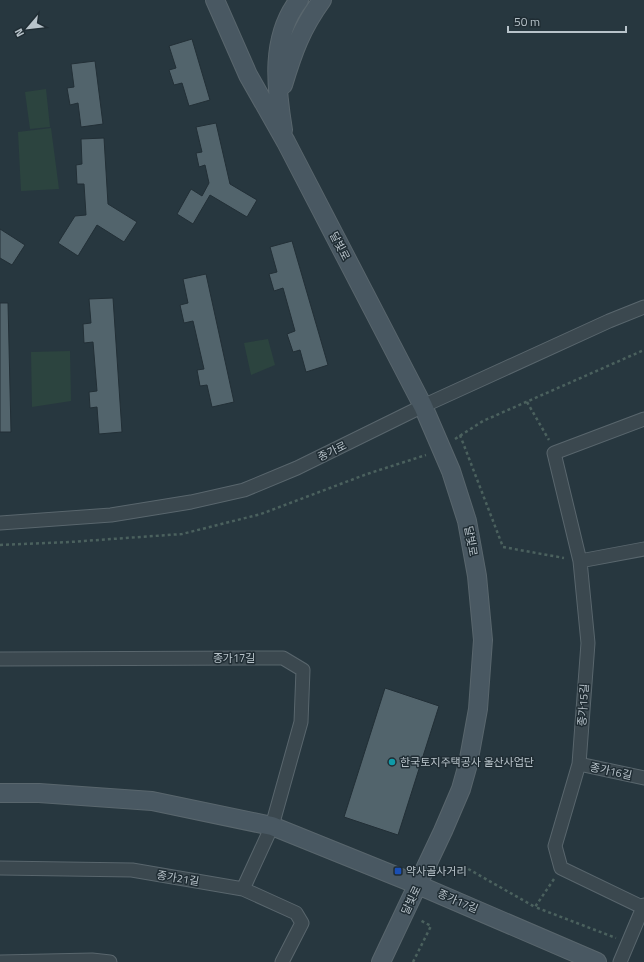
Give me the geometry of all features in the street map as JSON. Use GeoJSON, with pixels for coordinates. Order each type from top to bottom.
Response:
{"type":"FeatureCollection","features":[{"type":"Feature","properties":{"kind":"main road","name":"달빛로"},"geometry":{"type":"LineString","coordinates":[[215,0],[248,75],[286,142],[423,406],[451,472],[467,521],[481,609],[482,658],[478,709],[468,764],[461,789],[443,831],[381,962]]}},
{"type":"Feature","properties":{"kind":"main road","name":"달빛로"},"geometry":{"type":"LineString","coordinates":[[286,142],[278,101],[277,68],[281,34],[292,8],[299,0]]}},
{"type":"Feature","properties":{"kind":"main road"},"geometry":{"type":"LineString","coordinates":[[278,101],[295,45],[309,18],[322,0]]}},
{"type":"Feature","properties":{"kind":"main road","name":"종가17길"},"geometry":{"type":"LineString","coordinates":[[0,793],[39,793],[152,801],[272,826],[418,885],[597,962]]}},
{"type":"Feature","properties":{"kind":"street","name":"종가로"},"geometry":{"type":"LineString","coordinates":[[0,523],[111,515],[191,502],[244,490],[297,468],[423,406],[644,307]]}},
{"type":"Feature","properties":{"kind":"street"},"geometry":{"type":"LineString","coordinates":[[554,453],[644,419]]}},
{"type":"Feature","properties":{"kind":"street","name":"종가15길"},"geometry":{"type":"LineString","coordinates":[[554,453],[580,561],[588,643],[579,764],[555,846],[561,868]]}},
{"type":"Feature","properties":{"kind":"street"},"geometry":{"type":"LineString","coordinates":[[580,561],[644,549]]}},
{"type":"Feature","properties":{"kind":"street","name":"종가17길"},"geometry":{"type":"LineString","coordinates":[[0,659],[283,658],[303,670],[302,722],[272,826]]}},
{"type":"Feature","properties":{"kind":"street","name":"종가16길"},"geometry":{"type":"LineString","coordinates":[[579,764],[644,778]]}},
{"type":"Feature","properties":{"kind":"street"},"geometry":{"type":"LineString","coordinates":[[243,889],[272,826]]}},
{"type":"Feature","properties":{"kind":"street","name":"종가21길"},"geometry":{"type":"LineString","coordinates":[[0,868],[132,870],[243,889],[296,913],[302,923],[282,962]]}},
{"type":"Feature","properties":{"kind":"street"},"geometry":{"type":"LineString","coordinates":[[561,868],[644,907],[620,962]]}},
{"type":"Feature","properties":{"kind":"street"},"geometry":{"type":"LineString","coordinates":[[0,962],[92,960],[110,962]]}},
{"type":"Feature","properties":{"kind":"path"},"geometry":{"type":"LineString","coordinates":[[0,545],[70,542],[182,534],[261,514],[367,474],[416,460],[441,448],[482,421],[644,350]]}},
{"type":"Feature","properties":{"kind":"path"},"geometry":{"type":"LineString","coordinates":[[527,402],[548,435],[554,453]]}},
{"type":"Feature","properties":{"kind":"path"},"geometry":{"type":"LineString","coordinates":[[460,436],[503,547],[580,561]]}},
{"type":"Feature","properties":{"kind":"path"},"geometry":{"type":"LineString","coordinates":[[463,866],[535,907],[628,943]]}},
{"type":"Feature","properties":{"kind":"path"},"geometry":{"type":"LineString","coordinates":[[535,907],[561,868]]}},
{"type":"Feature","properties":{"kind":"path"},"geometry":{"type":"LineString","coordinates":[[405,912],[431,926],[413,962]]}},
{"type":"Feature","properties":{"kind":"green space"},"geometry":{"type":"Polygon","coordinates":[[[46,89],[50,127],[30,129],[25,92],[46,89]]]}},
{"type":"Feature","properties":{"kind":"green space"},"geometry":{"type":"Polygon","coordinates":[[[51,128],[59,189],[21,191],[18,132],[51,128]]]}},
{"type":"Feature","properties":{"kind":"green space"},"geometry":{"type":"Polygon","coordinates":[[[268,339],[275,365],[251,375],[244,343],[268,339]]]}},
{"type":"Feature","properties":{"kind":"green space"},"geometry":{"type":"Polygon","coordinates":[[[70,351],[71,401],[32,407],[31,352],[70,351]]]}},
{"type":"Feature","properties":{"kind":"building"},"geometry":{"type":"Polygon","coordinates":[[[192,39],[210,100],[189,106],[182,83],[174,85],[169,70],[176,68],[169,46],[192,39]]]}},
{"type":"Feature","properties":{"kind":"building"},"geometry":{"type":"Polygon","coordinates":[[[95,61],[103,124],[81,127],[78,103],[70,105],[67,88],[74,87],[71,64],[95,61]]]}},
{"type":"Feature","properties":{"kind":"building"},"geometry":{"type":"Polygon","coordinates":[[[216,123],[230,184],[257,200],[247,217],[210,195],[193,224],[177,214],[191,189],[202,196],[209,183],[205,165],[199,167],[196,153],[202,152],[196,127],[216,123]]]}},
{"type":"Feature","properties":{"kind":"building"},"geometry":{"type":"Polygon","coordinates":[[[104,138],[108,204],[137,222],[124,242],[97,225],[78,256],[58,243],[75,216],[86,215],[84,184],[77,184],[76,165],[82,164],[81,139],[104,138]]]}},
{"type":"Feature","properties":{"kind":"building"},"geometry":{"type":"Polygon","coordinates":[[[0,229],[25,245],[12,265],[0,258],[0,229]]]}},
{"type":"Feature","properties":{"kind":"building"},"geometry":{"type":"Polygon","coordinates":[[[292,241],[328,365],[306,372],[300,350],[293,352],[287,334],[295,331],[283,288],[274,291],[269,274],[277,272],[270,247],[292,241]]]}},
{"type":"Feature","properties":{"kind":"building"},"geometry":{"type":"Polygon","coordinates":[[[206,274],[234,402],[212,407],[207,385],[200,386],[197,370],[204,369],[193,321],[184,323],[180,305],[188,303],[183,279],[206,274]]]}},
{"type":"Feature","properties":{"kind":"building"},"geometry":{"type":"Polygon","coordinates":[[[113,298],[122,432],[99,434],[97,407],[90,408],[89,392],[97,391],[93,342],[84,343],[83,324],[91,323],[89,299],[113,298]]]}},
{"type":"Feature","properties":{"kind":"building"},"geometry":{"type":"Polygon","coordinates":[[[0,303],[8,303],[11,432],[0,432],[0,303]]]}},
{"type":"Feature","properties":{"kind":"building","name":"한국토지주택공사 울산사업단"},"geometry":{"type":"Polygon","coordinates":[[[385,688],[439,706],[398,835],[344,817],[385,688]]]}},
{"type":"Feature","properties":{"kind":"place","name":"한국토지주택공사 울산사업단"},"geometry":{"type":"Point","coordinates":[392,762]}},
{"type":"Feature","properties":{"kind":"place","name":"약사골사거리"},"geometry":{"type":"Point","coordinates":[398,871]}}]}
